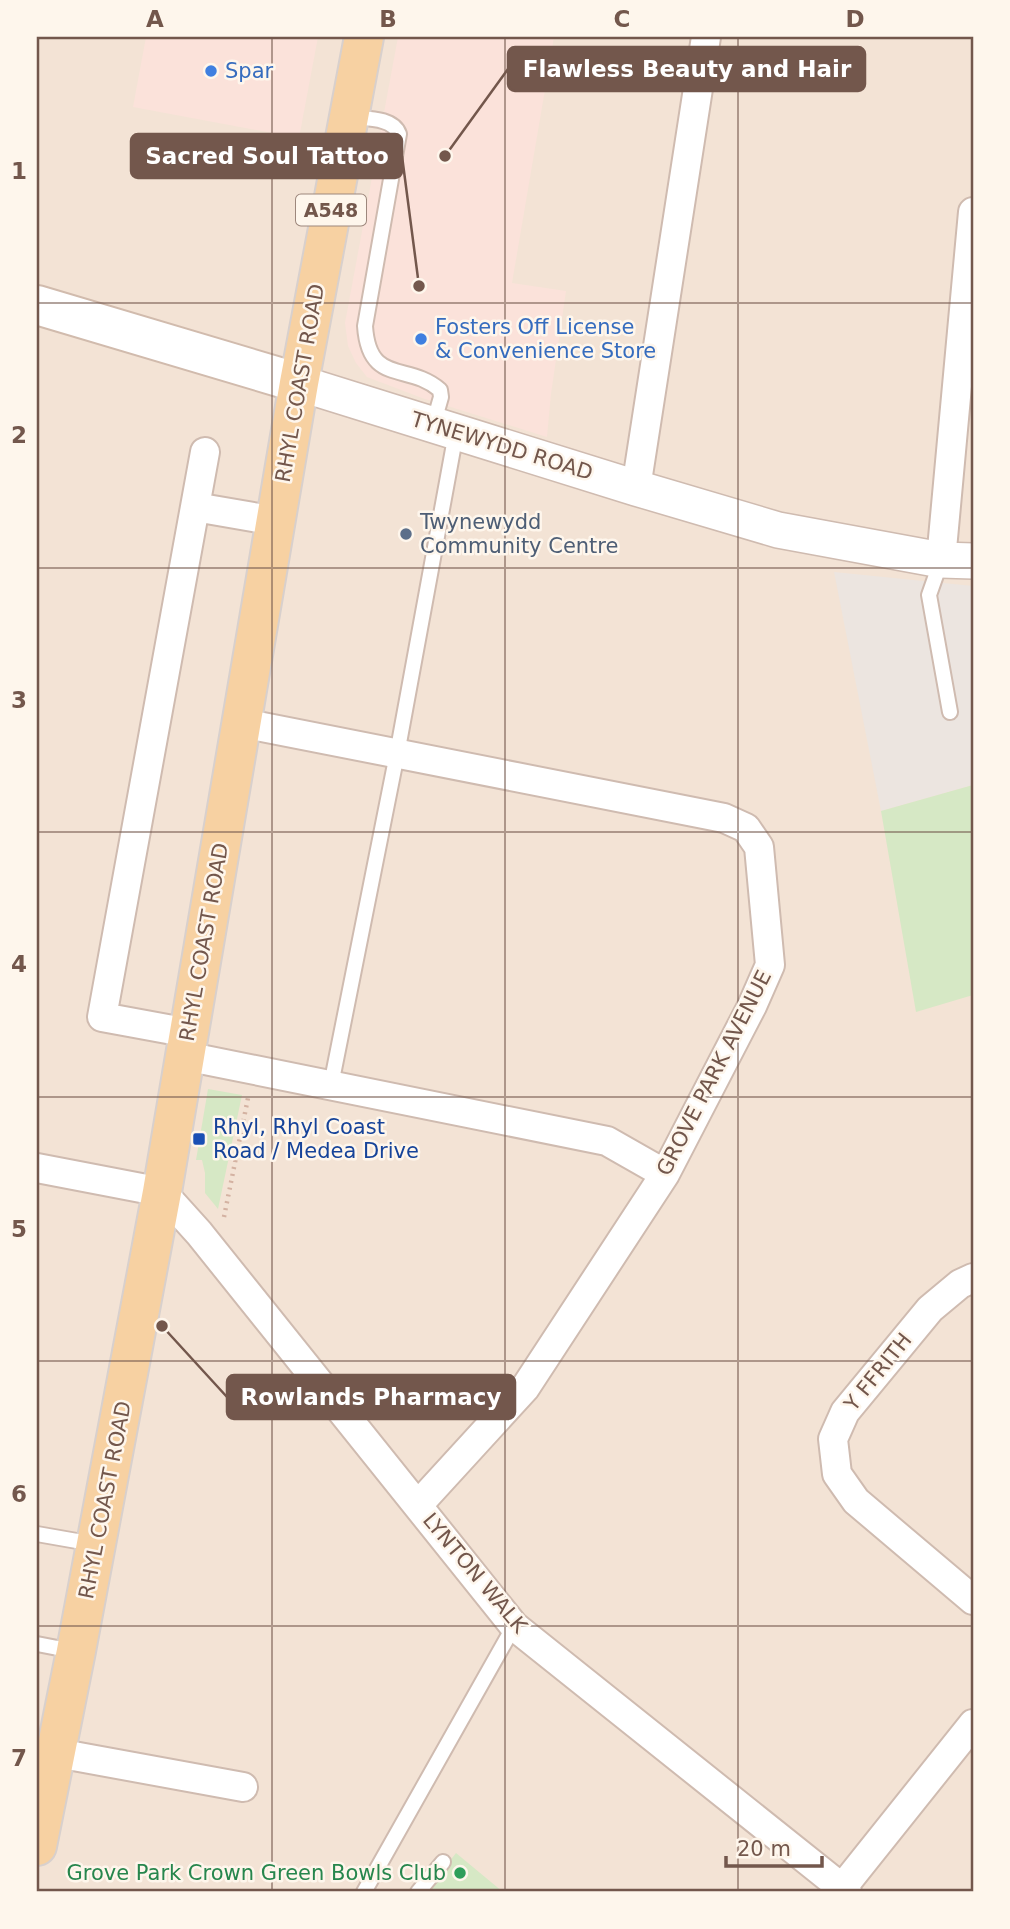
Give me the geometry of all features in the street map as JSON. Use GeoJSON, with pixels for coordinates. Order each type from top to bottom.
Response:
{"type":"FeatureCollection","features":[{"type":"Feature","properties":{"kind":"main road","name":"RHYL COAST ROAD"},"geometry":{"type":"LineString","coordinates":[[37,1846],[49,1764],[76,1651],[162,1192],[299,383],[364,37]]}},
{"type":"Feature","properties":{"kind":"main road","name":"TYNEWYDD ROAD"},"geometry":{"type":"LineString","coordinates":[[37,305],[299,383]]}},
{"type":"Feature","properties":{"kind":"street"},"geometry":{"type":"LineString","coordinates":[[636,488],[706,37]]}},
{"type":"Feature","properties":{"kind":"street"},"geometry":{"type":"LineString","coordinates":[[957,560],[973,212]]}},
{"type":"Feature","properties":{"kind":"street","name":"TYNEWYDD ROAD"},"geometry":{"type":"LineString","coordinates":[[299,383],[778,530],[957,560]]}},
{"type":"Feature","properties":{"kind":"street"},"geometry":{"type":"LineString","coordinates":[[205,452],[102,1017],[187,1044],[254,1070],[607,1141],[665,1174]]}},
{"type":"Feature","properties":{"kind":"street"},"geometry":{"type":"LineString","coordinates":[[195,507],[276,521]]}},
{"type":"Feature","properties":{"kind":"street","name":"GROVE PARK AVENUE"},"geometry":{"type":"LineString","coordinates":[[242,723],[724,818],[746,828],[759,847],[770,965],[752,1006],[665,1174],[525,1388],[418,1505]]}},
{"type":"Feature","properties":{"kind":"street"},"geometry":{"type":"LineString","coordinates":[[37,1168],[162,1192]]}},
{"type":"Feature","properties":{"kind":"street","name":"LYNTON WALK"},"geometry":{"type":"LineString","coordinates":[[162,1192],[216,1254],[514,1626],[845,1890]]}},
{"type":"Feature","properties":{"kind":"street","name":"Y FFRITH"},"geometry":{"type":"LineString","coordinates":[[973,1278],[960,1284],[930,1309],[845,1412],[833,1439],[837,1474],[856,1501],[973,1600]]}},
{"type":"Feature","properties":{"kind":"street"},"geometry":{"type":"LineString","coordinates":[[845,1890],[973,1724]]}},
{"type":"Feature","properties":{"kind":"street"},"geometry":{"type":"LineString","coordinates":[[49,1764],[243,1787]]}},
{"type":"Feature","properties":{"kind":"lane"},"geometry":{"type":"LineString","coordinates":[[331,1085],[397,754],[445,428],[440,390],[427,382],[382,366],[370,354],[365,326],[399,134],[397,127],[390,123],[349,116]]}},
{"type":"Feature","properties":{"kind":"lane"},"geometry":{"type":"LineString","coordinates":[[950,712],[929,595],[957,560]]}},
{"type":"Feature","properties":{"kind":"lane"},"geometry":{"type":"LineString","coordinates":[[37,1534],[96,1544]]}},
{"type":"Feature","properties":{"kind":"lane"},"geometry":{"type":"LineString","coordinates":[[364,1892],[514,1626]]}},
{"type":"Feature","properties":{"kind":"lane"},"geometry":{"type":"LineString","coordinates":[[37,1644],[76,1651]]}},
{"type":"Feature","properties":{"kind":"lane"},"geometry":{"type":"LineString","coordinates":[[418,1892],[443,1862]]}},
{"type":"Feature","properties":{"kind":"path"},"geometry":{"type":"LineString","coordinates":[[216,1254],[254,1070]]}},
{"type":"Feature","properties":{"kind":"shaded area"},"geometry":{"type":"Polygon","coordinates":[[[37,37],[973,37],[973,1892],[37,1892],[37,37]]]}},
{"type":"Feature","properties":{"kind":"shaded area"},"geometry":{"type":"Polygon","coordinates":[[[146,37],[318,37],[299,138],[133,107],[146,37]]]}},
{"type":"Feature","properties":{"kind":"shaded area"},"geometry":{"type":"Polygon","coordinates":[[[398,37],[554,37],[512,283],[566,291],[547,437],[422,398],[367,377],[348,346],[345,323],[398,37]]]}},
{"type":"Feature","properties":{"kind":"shaded area"},"geometry":{"type":"Polygon","coordinates":[[[834,572],[973,586],[973,785],[881,811],[834,572]]]}},
{"type":"Feature","properties":{"kind":"green space"},"geometry":{"type":"Polygon","coordinates":[[[973,785],[973,995],[916,1012],[881,811],[973,785]]]}},
{"type":"Feature","properties":{"kind":"green space"},"geometry":{"type":"Polygon","coordinates":[[[208,1089],[242,1095],[218,1209],[205,1193],[202,1160],[196,1160],[208,1089]]]}},
{"type":"Feature","properties":{"kind":"green space","name":"Grove Park Crown Green Bowls Club"},"geometry":{"type":"Polygon","coordinates":[[[456,1853],[503,1892],[426,1892],[456,1853]]]}},
{"type":"Feature","properties":{"kind":"place","name":"Spar"},"geometry":{"type":"Point","coordinates":[211,71]}},
{"type":"Feature","properties":{"kind":"place","name":"Flawless Beauty and Hair"},"geometry":{"type":"Point","coordinates":[445,156]}},
{"type":"Feature","properties":{"kind":"place","name":"Sacred Soul Tattoo"},"geometry":{"type":"Point","coordinates":[419,286]}},
{"type":"Feature","properties":{"kind":"place","name":"Fosters Off License & Convenience Store"},"geometry":{"type":"Point","coordinates":[421,339]}},
{"type":"Feature","properties":{"kind":"place","name":"Twynewydd Community Centre"},"geometry":{"type":"Point","coordinates":[406,534]}},
{"type":"Feature","properties":{"kind":"place","name":"Rhyl, Rhyl Coast Road / Medea Drive"},"geometry":{"type":"Point","coordinates":[199,1139]}},
{"type":"Feature","properties":{"kind":"place","name":"Rowlands Pharmacy"},"geometry":{"type":"Point","coordinates":[162,1326]}},
{"type":"Feature","properties":{"kind":"place","name":"Grove Park Crown Green Bowls Club"},"geometry":{"type":"Point","coordinates":[460,1873]}}]}
